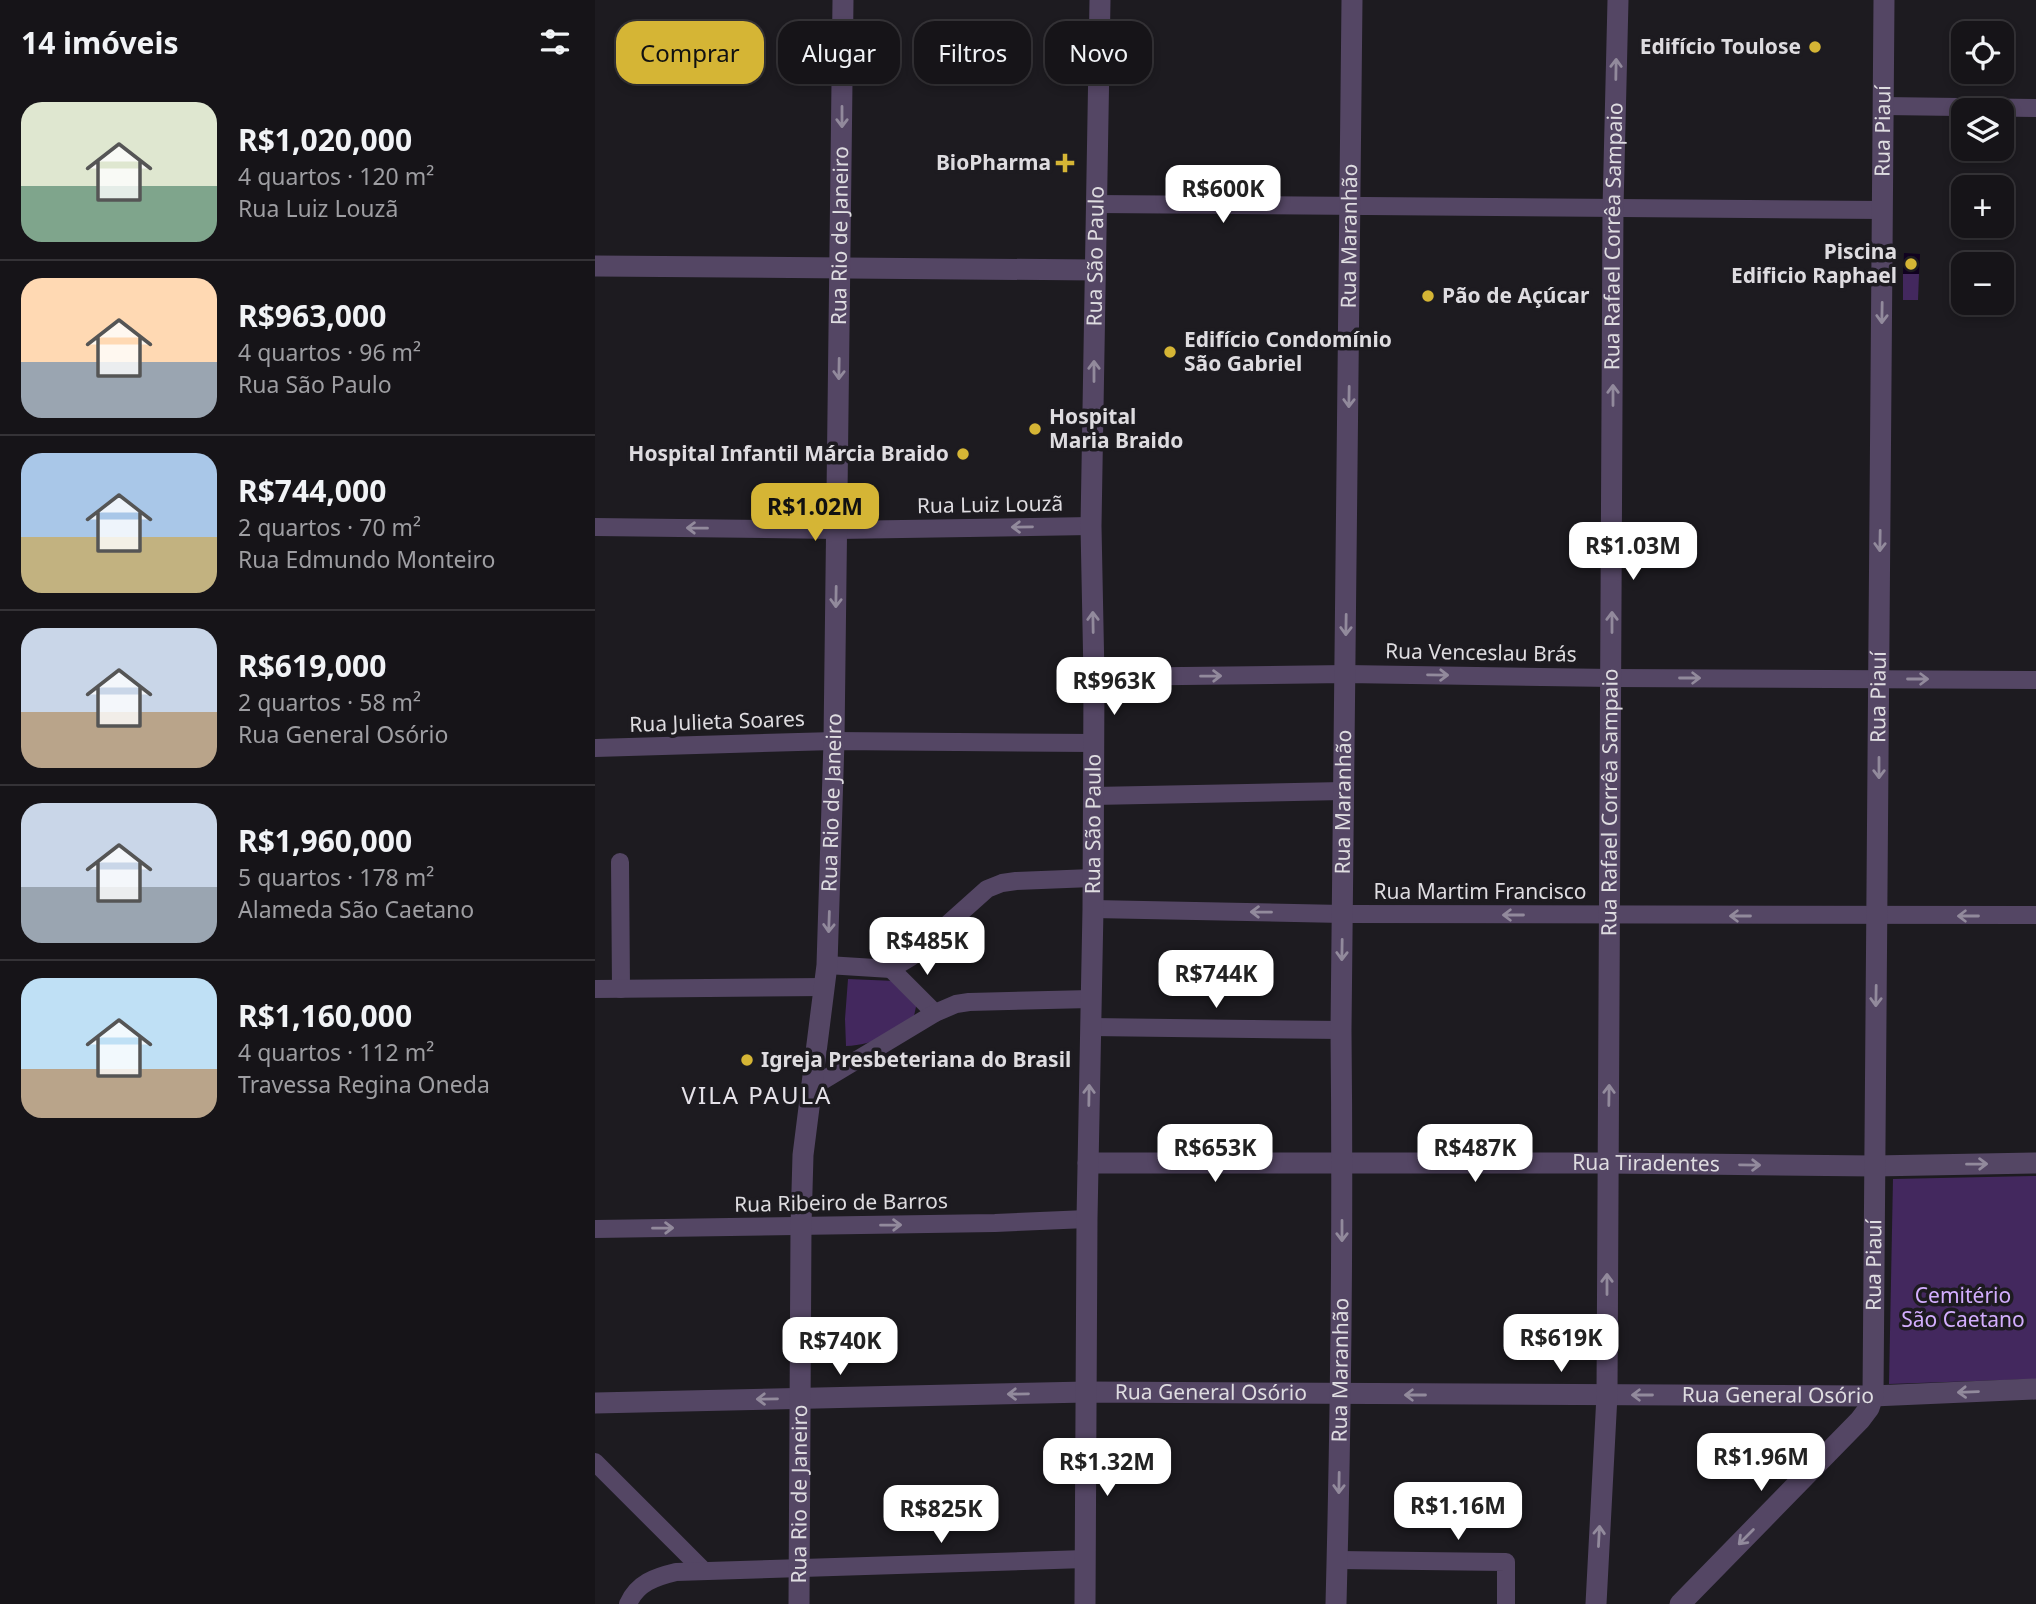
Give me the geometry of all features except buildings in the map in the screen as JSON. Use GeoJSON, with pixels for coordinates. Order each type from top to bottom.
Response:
{"type":"FeatureCollection","features":[{"type":"Feature","properties":{"kind":"street","name":"Rua Rio de Janeiro"},"geometry":{"type":"LineString","coordinates":[[799,1604],[800,1226],[806,1126],[827,965],[834,741],[843,0]]}},
{"type":"Feature","properties":{"kind":"street","name":"Rua São Paulo"},"geometry":{"type":"LineString","coordinates":[[1085,1604],[1087,1219],[1093,909],[1094,677],[1091,526],[1100,0]]}},
{"type":"Feature","properties":{"kind":"street","name":"Rua Maranhão"},"geometry":{"type":"LineString","coordinates":[[1336,1604],[1341,1395],[1341,1030],[1352,0]]}},
{"type":"Feature","properties":{"kind":"street","name":"Rua Rafael Corrêa Sampaio"},"geometry":{"type":"LineString","coordinates":[[1596,1604],[1607,1395],[1613,208],[1618,0]]}},
{"type":"Feature","properties":{"kind":"street","name":"Rua Piauí"},"geometry":{"type":"LineString","coordinates":[[1873,1396],[1884,0]]}},
{"type":"Feature","properties":{"kind":"street"},"geometry":{"type":"LineString","coordinates":[[1884,106],[2036,108]]}},
{"type":"Feature","properties":{"kind":"street"},"geometry":{"type":"LineString","coordinates":[[1095,204],[1884,210]]}},
{"type":"Feature","properties":{"kind":"street"},"geometry":{"type":"LineString","coordinates":[[595,266],[1095,270]]}},
{"type":"Feature","properties":{"kind":"street","name":"Rua Luiz Louzã"},"geometry":{"type":"LineString","coordinates":[[595,527],[837,530],[1091,526]]}},
{"type":"Feature","properties":{"kind":"street","name":"Rua Venceslau Brás"},"geometry":{"type":"LineString","coordinates":[[1094,677],[1346,674],[2036,680]]}},
{"type":"Feature","properties":{"kind":"street","name":"Rua Julieta Soares"},"geometry":{"type":"LineString","coordinates":[[595,748],[834,741],[1093,743]]}},
{"type":"Feature","properties":{"kind":"street"},"geometry":{"type":"LineString","coordinates":[[1093,796],[1343,792]]}},
{"type":"Feature","properties":{"kind":"street"},"geometry":{"type":"LineString","coordinates":[[620,862],[621,989]]}},
{"type":"Feature","properties":{"kind":"street"},"geometry":{"type":"LineString","coordinates":[[827,965],[891,969],[902,964],[995,886],[1016,881],[1093,878]]}},
{"type":"Feature","properties":{"kind":"street","name":"Rua Martim Francisco"},"geometry":{"type":"LineString","coordinates":[[1093,909],[1343,914],[2036,915]]}},
{"type":"Feature","properties":{"kind":"street"},"geometry":{"type":"LineString","coordinates":[[891,969],[935,1013]]}},
{"type":"Feature","properties":{"kind":"street"},"geometry":{"type":"LineString","coordinates":[[595,989],[825,987]]}},
{"type":"Feature","properties":{"kind":"street"},"geometry":{"type":"LineString","coordinates":[[813,1087],[935,1013],[956,1004],[1091,999]]}},
{"type":"Feature","properties":{"kind":"street"},"geometry":{"type":"LineString","coordinates":[[1090,1027],[1341,1030]]}},
{"type":"Feature","properties":{"kind":"street","name":"Rua Tiradentes"},"geometry":{"type":"LineString","coordinates":[[1088,1163],[1874,1166],[2036,1163]]}},
{"type":"Feature","properties":{"kind":"street","name":"Rua Ribeiro de Barros"},"geometry":{"type":"LineString","coordinates":[[595,1229],[1087,1219]]}},
{"type":"Feature","properties":{"kind":"street","name":"Rua General Osório"},"geometry":{"type":"LineString","coordinates":[[595,1403],[1087,1392],[1873,1396],[2036,1389]]}},
{"type":"Feature","properties":{"kind":"street"},"geometry":{"type":"LineString","coordinates":[[1679,1604],[1860,1420],[1869,1408],[1873,1396]]}},
{"type":"Feature","properties":{"kind":"street"},"geometry":{"type":"LineString","coordinates":[[595,1462],[704,1571]]}},
{"type":"Feature","properties":{"kind":"street"},"geometry":{"type":"LineString","coordinates":[[628,1604],[631,1596],[643,1584],[675,1572],[1085,1559]]}},
{"type":"Feature","properties":{"kind":"street"},"geometry":{"type":"LineString","coordinates":[[1337,1560],[1506,1562],[1506,1604]]}},
{"type":"Feature","properties":{"kind":"green space"},"geometry":{"type":"Polygon","coordinates":[[[1903,274],[1919,274],[1918,300],[1903,300],[1903,274]]]}},
{"type":"Feature","properties":{"kind":"green space"},"geometry":{"type":"Polygon","coordinates":[[[848,979],[895,981],[917,1002],[914,1016],[875,1041],[846,1046],[848,979]]]}},
{"type":"Feature","properties":{"kind":"green space","name":"Cemitério São Caetano"},"geometry":{"type":"Polygon","coordinates":[[[2036,1176],[2036,1379],[1889,1384],[1893,1179],[2036,1176]]]}},
{"type":"Feature","properties":{"kind":"shaded area","name":"Piscina Edificio Raphael"},"geometry":{"type":"Polygon","coordinates":[[[1904,253],[1920,254],[1919,274],[1903,274],[1904,253]]]}},
{"type":"Feature","properties":{"kind":"place","name":"Edifício Toulose"},"geometry":{"type":"Point","coordinates":[1815,47]}},
{"type":"Feature","properties":{"kind":"place","name":"BioPharma"},"geometry":{"type":"Point","coordinates":[1065,163]}},
{"type":"Feature","properties":{"kind":"place","name":"Piscina Edificio Raphael"},"geometry":{"type":"Point","coordinates":[1911,264]}},
{"type":"Feature","properties":{"kind":"place","name":"Pão de Açúcar"},"geometry":{"type":"Point","coordinates":[1428,296]}},
{"type":"Feature","properties":{"kind":"place","name":"Edifício Condomínio São Gabriel"},"geometry":{"type":"Point","coordinates":[1170,352]}},
{"type":"Feature","properties":{"kind":"place","name":"Hospital Maria Braido"},"geometry":{"type":"Point","coordinates":[1035,429]}},
{"type":"Feature","properties":{"kind":"place","name":"Hospital Infantil Márcia Braido"},"geometry":{"type":"Point","coordinates":[963,454]}},
{"type":"Feature","properties":{"kind":"place","name":"Igreja Presbeteriana do Brasil"},"geometry":{"type":"Point","coordinates":[747,1060]}},
{"type":"Feature","properties":{"kind":"district","name":"VILA PAULA"},"geometry":{"type":"Point","coordinates":[757,1096]}}]}
